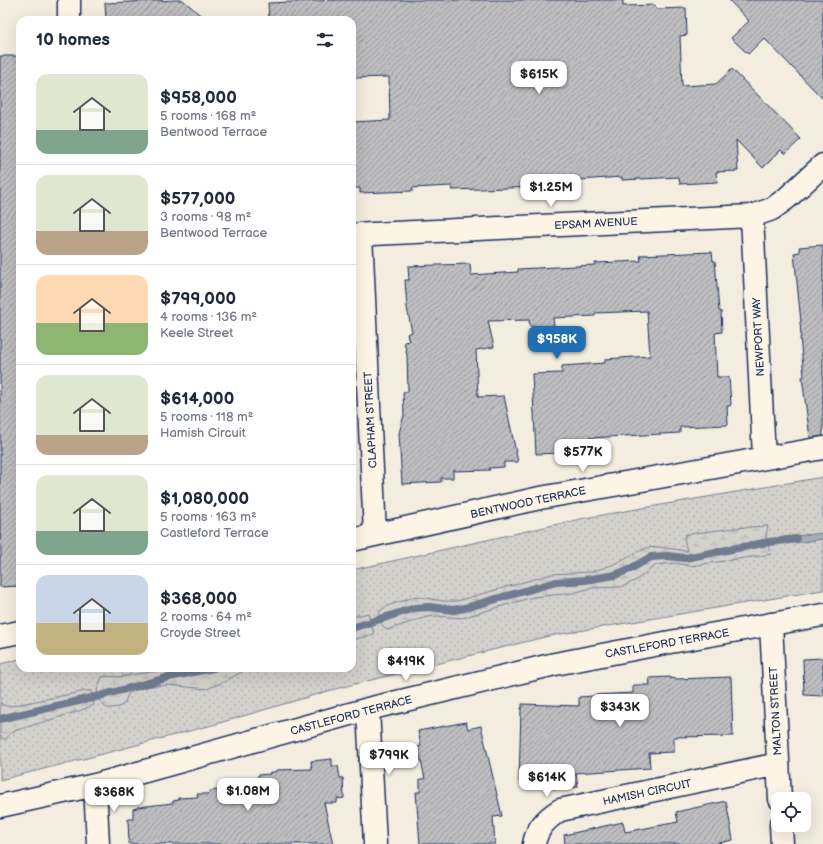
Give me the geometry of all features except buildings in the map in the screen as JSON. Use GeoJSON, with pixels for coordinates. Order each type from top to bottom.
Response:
{"type":"FeatureCollection","features":[{"type":"Feature","properties":{"kind":"street"},"geometry":{"type":"LineString","coordinates":[[69,0],[70,16]]}},
{"type":"Feature","properties":{"kind":"street","name":"EPSAM AVENUE"},"geometry":{"type":"LineString","coordinates":[[356,234],[752,216],[772,209],[788,198],[823,165]]}},
{"type":"Feature","properties":{"kind":"street","name":"NEWPORT WAY"},"geometry":{"type":"LineString","coordinates":[[752,216],[764,457]]}},
{"type":"Feature","properties":{"kind":"street","name":"CLAPHAM STREET"},"geometry":{"type":"LineString","coordinates":[[356,234],[375,534]]}},
{"type":"Feature","properties":{"kind":"street","name":"BENTWOOD TERRACE"},"geometry":{"type":"LineString","coordinates":[[356,539],[540,498],[764,457],[823,448]]}},
{"type":"Feature","properties":{"kind":"street","name":"CASTLEFORD TERRACE"},"geometry":{"type":"LineString","coordinates":[[0,806],[96,785],[368,709],[555,664],[823,615]]}},
{"type":"Feature","properties":{"kind":"street","name":"MALTON STREET"},"geometry":{"type":"LineString","coordinates":[[771,624],[780,792]]}},
{"type":"Feature","properties":{"kind":"street"},"geometry":{"type":"LineString","coordinates":[[0,636],[16,633]]}},
{"type":"Feature","properties":{"kind":"street"},"geometry":{"type":"LineString","coordinates":[[368,709],[375,844]]}},
{"type":"Feature","properties":{"kind":"street","name":"HAMISH CIRCUIT"},"geometry":{"type":"LineString","coordinates":[[534,844],[539,829],[548,817],[560,810],[778,764]]}},
{"type":"Feature","properties":{"kind":"street"},"geometry":{"type":"LineString","coordinates":[[96,785],[98,844]]}},
{"type":"Feature","properties":{"kind":"street"},"geometry":{"type":"LineString","coordinates":[[781,832],[782,844]]}},
{"type":"Feature","properties":{"kind":"green space"},"geometry":{"type":"Polygon","coordinates":[[[823,477],[823,590],[549,636],[335,689],[216,724],[0,780],[0,664],[16,660],[16,672],[356,672],[356,569],[585,518],[823,477]]]}},
{"type":"Feature","properties":{"kind":"green space"},"geometry":{"type":"Polygon","coordinates":[[[768,526],[767,541],[768,547],[772,554],[690,566],[676,563],[656,565],[635,581],[621,587],[591,588],[573,593],[533,597],[462,618],[438,616],[426,617],[387,630],[383,626],[380,619],[380,611],[387,606],[411,598],[420,597],[443,601],[457,601],[552,574],[591,572],[612,565],[646,548],[659,547],[687,551],[684,538],[685,535],[688,534],[734,528],[768,526]]]}},
{"type":"Feature","properties":{"kind":"green space"},"geometry":{"type":"Polygon","coordinates":[[[368,613],[374,634],[356,639],[356,616],[368,613]]]}},
{"type":"Feature","properties":{"kind":"green space"},"geometry":{"type":"Polygon","coordinates":[[[151,672],[241,672],[226,681],[207,689],[168,685],[151,686],[128,694],[124,704],[119,707],[106,708],[99,700],[97,690],[102,677],[118,677],[151,672]]]}},
{"type":"Feature","properties":{"kind":"green space"},"geometry":{"type":"Polygon","coordinates":[[[91,691],[94,705],[17,730],[11,733],[5,740],[0,736],[0,703],[6,706],[11,706],[91,691]]]}},
{"type":"Feature","properties":{"kind":"shaded area"},"geometry":{"type":"Polygon","coordinates":[[[823,533],[823,539],[787,544],[786,537],[823,533]]]}},
{"type":"Feature","properties":{"kind":"waterway"},"geometry":{"type":"LineString","coordinates":[[356,627],[415,608],[429,607],[453,610],[465,608],[556,582],[585,580],[615,575],[630,569],[651,557],[667,556],[685,558],[769,542],[796,539]]}},
{"type":"Feature","properties":{"kind":"waterway"},"geometry":{"type":"LineString","coordinates":[[0,719],[96,697],[194,672]]}}]}
